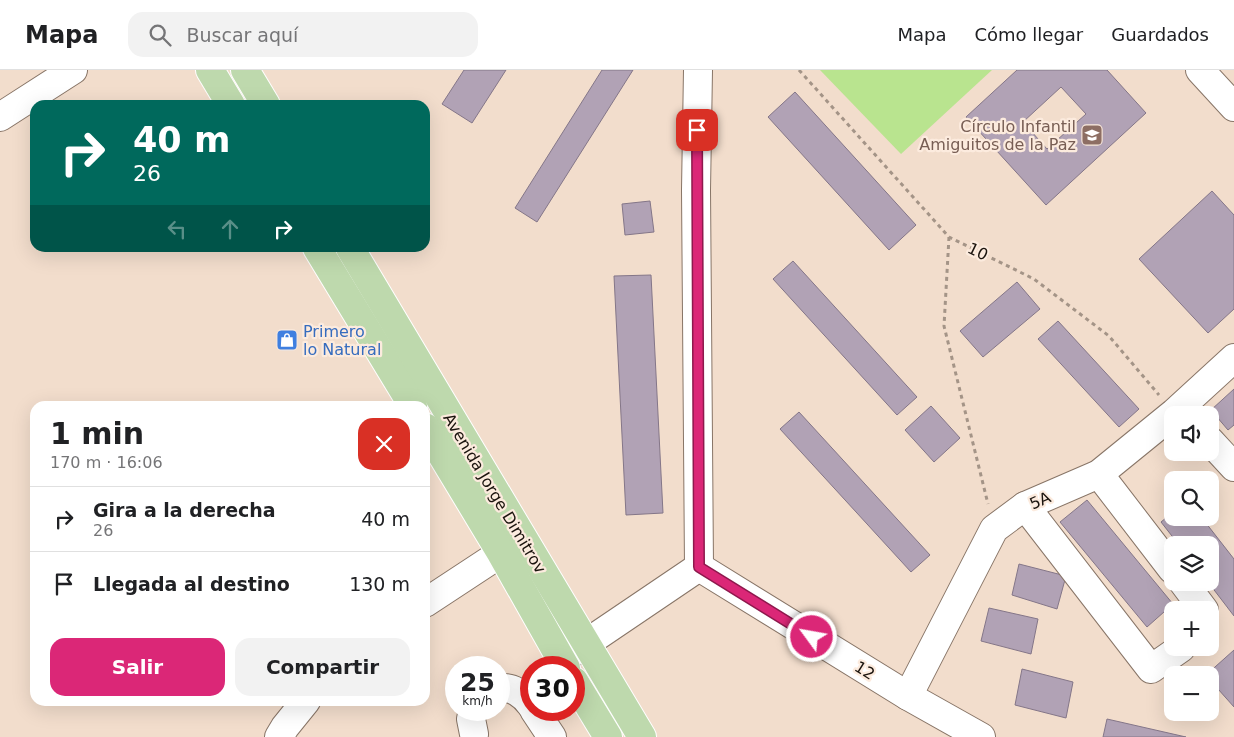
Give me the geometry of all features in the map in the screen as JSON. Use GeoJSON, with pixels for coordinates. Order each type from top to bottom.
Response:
{"type":"FeatureCollection","features":[{"type":"Feature","properties":{"kind":"main road"},"geometry":{"type":"LineString","coordinates":[[210,70],[228,100]]}},
{"type":"Feature","properties":{"kind":"main road"},"geometry":{"type":"LineString","coordinates":[[245,70],[263,100]]}},
{"type":"Feature","properties":{"kind":"main road"},"geometry":{"type":"LineString","coordinates":[[319,252],[410,401]]}},
{"type":"Feature","properties":{"kind":"main road","name":"Avenida Jorge Dimitrov"},"geometry":{"type":"LineString","coordinates":[[352,252],[511,545],[561,656]]}},
{"type":"Feature","properties":{"kind":"main road","name":"Avenida Jorge Dimitrov"},"geometry":{"type":"LineString","coordinates":[[430,434],[585,644],[642,737]]}},
{"type":"Feature","properties":{"kind":"main road","name":"Avenida Jorge Dimitrov"},"geometry":{"type":"LineString","coordinates":[[585,699],[608,737]]}},
{"type":"Feature","properties":{"kind":"street"},"geometry":{"type":"LineString","coordinates":[[0,117],[73,70]]}},
{"type":"Feature","properties":{"kind":"street"},"geometry":{"type":"LineString","coordinates":[[577,656],[585,644],[699,567],[696,190],[698,70]]}},
{"type":"Feature","properties":{"kind":"street"},"geometry":{"type":"LineString","coordinates":[[1200,70],[1234,107]]}},
{"type":"Feature","properties":{"kind":"street","name":"5A"},"geometry":{"type":"LineString","coordinates":[[1185,406],[1234,358]]}},
{"type":"Feature","properties":{"kind":"street","name":"5A"},"geometry":{"type":"LineString","coordinates":[[908,696],[994,529],[1025,506],[1099,474],[1164,423]]}},
{"type":"Feature","properties":{"kind":"street"},"geometry":{"type":"LineString","coordinates":[[1219,451],[1234,468]]}},
{"type":"Feature","properties":{"kind":"street"},"geometry":{"type":"LineString","coordinates":[[1099,474],[1164,559]]}},
{"type":"Feature","properties":{"kind":"street"},"geometry":{"type":"LineString","coordinates":[[1025,506],[1151,668],[1169,656]]}},
{"type":"Feature","properties":{"kind":"street"},"geometry":{"type":"LineString","coordinates":[[430,600],[511,545]]}},
{"type":"Feature","properties":{"kind":"street","name":"12"},"geometry":{"type":"LineString","coordinates":[[699,567],[908,696],[981,737]]}},
{"type":"Feature","properties":{"kind":"street"},"geometry":{"type":"LineString","coordinates":[[279,737],[302,706]]}},
{"type":"Feature","properties":{"kind":"street"},"geometry":{"type":"LineString","coordinates":[[541,721],[552,737]]}},
{"type":"Feature","properties":{"kind":"path","name":"10"},"geometry":{"type":"LineString","coordinates":[[799,70],[949,237],[1034,279],[1109,336],[1175,406]]}},
{"type":"Feature","properties":{"kind":"path"},"geometry":{"type":"LineString","coordinates":[[949,237],[944,326],[994,529]]}},
{"type":"Feature","properties":{"kind":"green space"},"geometry":{"type":"Polygon","coordinates":[[[820,70],[992,70],[901,154],[820,70]]]}},
{"type":"Feature","properties":{"kind":"building"},"geometry":{"type":"Polygon","coordinates":[[[464,70],[506,70],[472,123],[442,104],[464,70]]]}},
{"type":"Feature","properties":{"kind":"building"},"geometry":{"type":"Polygon","coordinates":[[[602,70],[633,70],[537,222],[515,208],[602,70]]]}},
{"type":"Feature","properties":{"kind":"building","name":"Círculo Infantil Amiguitos de la Paz"},"geometry":{"type":"Polygon","coordinates":[[[1017,70],[1107,70],[1146,113],[1046,205],[966,117],[1017,70]],[[1061,87],[1023,122],[1047,149],[1086,114],[1061,87]]]}},
{"type":"Feature","properties":{"kind":"building"},"geometry":{"type":"Polygon","coordinates":[[[795,92],[916,225],[889,250],[768,117],[795,92]]]}},
{"type":"Feature","properties":{"kind":"building"},"geometry":{"type":"Polygon","coordinates":[[[1212,191],[1234,215],[1234,309],[1208,333],[1139,259],[1212,191]]]}},
{"type":"Feature","properties":{"kind":"building"},"geometry":{"type":"Polygon","coordinates":[[[650,201],[654,232],[625,235],[622,204],[650,201]]]}},
{"type":"Feature","properties":{"kind":"building"},"geometry":{"type":"Polygon","coordinates":[[[793,261],[917,397],[897,415],[773,279],[793,261]]]}},
{"type":"Feature","properties":{"kind":"building"},"geometry":{"type":"Polygon","coordinates":[[[651,275],[663,513],[626,515],[614,276],[651,275]]]}},
{"type":"Feature","properties":{"kind":"building"},"geometry":{"type":"Polygon","coordinates":[[[1017,282],[1040,309],[983,357],[960,331],[1017,282]]]}},
{"type":"Feature","properties":{"kind":"building"},"geometry":{"type":"Polygon","coordinates":[[[1058,321],[1139,409],[1119,427],[1038,339],[1058,321]]]}},
{"type":"Feature","properties":{"kind":"building"},"geometry":{"type":"Polygon","coordinates":[[[1234,389],[1234,425],[1228,430],[1219,419],[1219,406],[1215,406],[1234,389]]]}},
{"type":"Feature","properties":{"kind":"building"},"geometry":{"type":"Polygon","coordinates":[[[931,406],[960,438],[934,462],[905,430],[931,406]]]}},
{"type":"Feature","properties":{"kind":"building"},"geometry":{"type":"Polygon","coordinates":[[[799,412],[930,555],[911,572],[780,429],[799,412]]]}},
{"type":"Feature","properties":{"kind":"building"},"geometry":{"type":"Polygon","coordinates":[[[1087,500],[1171,601],[1164,601],[1164,612],[1147,627],[1060,522],[1087,500]]]}},
{"type":"Feature","properties":{"kind":"building"},"geometry":{"type":"Polygon","coordinates":[[[1164,526],[1208,526],[1216,536],[1172,536],[1164,526]]]}},
{"type":"Feature","properties":{"kind":"building"},"geometry":{"type":"Polygon","coordinates":[[[1219,540],[1234,559],[1234,616],[1215,591],[1219,591],[1219,540]]]}},
{"type":"Feature","properties":{"kind":"building"},"geometry":{"type":"Polygon","coordinates":[[[1019,564],[1066,576],[1057,609],[1012,595],[1019,564]]]}},
{"type":"Feature","properties":{"kind":"building"},"geometry":{"type":"Polygon","coordinates":[[[989,608],[1038,619],[1031,654],[981,641],[989,608]]]}},
{"type":"Feature","properties":{"kind":"building"},"geometry":{"type":"Polygon","coordinates":[[[1234,650],[1234,707],[1219,690],[1219,666],[1216,666],[1234,650]]]}},
{"type":"Feature","properties":{"kind":"building"},"geometry":{"type":"Polygon","coordinates":[[[1022,669],[1073,682],[1066,718],[1015,705],[1022,669]]]}},
{"type":"Feature","properties":{"kind":"building"},"geometry":{"type":"Polygon","coordinates":[[[1107,719],[1186,737],[1103,737],[1107,719]]]}},
{"type":"Feature","properties":{"kind":"place","name":"Círculo Infantil Amiguitos de la Paz"},"geometry":{"type":"Point","coordinates":[1092,135]}},
{"type":"Feature","properties":{"kind":"place","name":"Primero lo Natural"},"geometry":{"type":"Point","coordinates":[287,340]}},
{"type":"Feature","properties":{"kind":"route"},"geometry":{"type":"LineString","coordinates":[[697,130],[699,567],[812,637]]}}]}
